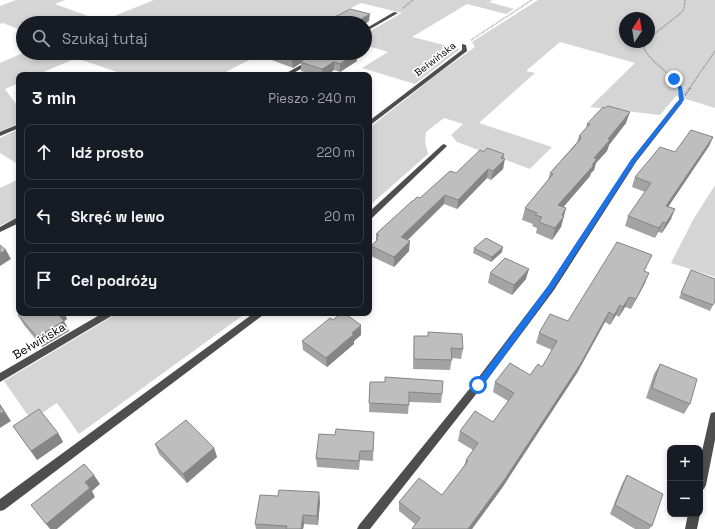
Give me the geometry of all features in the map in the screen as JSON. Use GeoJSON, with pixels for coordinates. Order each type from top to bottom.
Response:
{"type":"FeatureCollection","features":[{"type":"Feature","properties":{"kind":"street"},"geometry":{"type":"LineString","coordinates":[[372,27],[396,13]]}},
{"type":"Feature","properties":{"kind":"street","name":"Bełwińska"},"geometry":{"type":"LineString","coordinates":[[372,122],[465,50],[464,45]]}},
{"type":"Feature","properties":{"kind":"street"},"geometry":{"type":"LineString","coordinates":[[291,72],[313,60]]}},
{"type":"Feature","properties":{"kind":"street"},"geometry":{"type":"LineString","coordinates":[[363,529],[478,385],[551,288],[633,161],[679,103]]}},
{"type":"Feature","properties":{"kind":"street"},"geometry":{"type":"LineString","coordinates":[[0,134],[16,127]]}},
{"type":"Feature","properties":{"kind":"street"},"geometry":{"type":"LineString","coordinates":[[372,213],[444,146]]}},
{"type":"Feature","properties":{"kind":"street"},"geometry":{"type":"LineString","coordinates":[[0,230],[16,222]]}},
{"type":"Feature","properties":{"kind":"street","name":"Bełwińska"},"geometry":{"type":"LineString","coordinates":[[0,378],[105,316]]}},
{"type":"Feature","properties":{"kind":"street"},"geometry":{"type":"LineString","coordinates":[[0,506],[256,316]]}},
{"type":"Feature","properties":{"kind":"street"},"geometry":{"type":"LineString","coordinates":[[701,481],[715,416]]}},
{"type":"Feature","properties":{"kind":"street"},"geometry":{"type":"LineString","coordinates":[[690,529],[693,517]]}},
{"type":"Feature","properties":{"kind":"path","name":"Bełwińska"},"geometry":{"type":"LineString","coordinates":[[464,45],[532,0]]}},
{"type":"Feature","properties":{"kind":"path"},"geometry":{"type":"LineString","coordinates":[[655,33],[681,13],[684,9],[685,0]]}},
{"type":"Feature","properties":{"kind":"path"},"geometry":{"type":"LineString","coordinates":[[644,48],[646,53],[680,87],[682,100],[715,51]]}},
{"type":"Feature","properties":{"kind":"shaded area"},"geometry":{"type":"Polygon","coordinates":[[[16,0],[65,0],[55,4],[88,16],[16,16],[16,28],[3,23],[0,24],[0,6],[16,0]]]}},
{"type":"Feature","properties":{"kind":"shaded area"},"geometry":{"type":"Polygon","coordinates":[[[154,0],[493,0],[489,2],[514,9],[506,14],[467,4],[412,37],[460,49],[415,84],[362,68],[388,52],[372,47],[372,30],[402,13],[361,3],[335,16],[114,16],[154,0]]]}},
{"type":"Feature","properties":{"kind":"shaded area"},"geometry":{"type":"Polygon","coordinates":[[[538,0],[715,0],[715,108],[676,96],[660,115],[590,107],[635,63],[560,42],[526,71],[535,73],[479,123],[552,147],[530,169],[457,142],[451,135],[463,124],[444,118],[426,132],[425,142],[428,154],[372,203],[372,126],[440,72],[475,47],[472,42],[538,0]]]}},
{"type":"Feature","properties":{"kind":"shaded area"},"geometry":{"type":"Polygon","coordinates":[[[16,56],[16,60],[71,60],[44,72],[16,72],[16,84],[5,89],[16,104],[16,124],[0,132],[0,63],[16,56]]]}},
{"type":"Feature","properties":{"kind":"shaded area"},"geometry":{"type":"Polygon","coordinates":[[[82,60],[249,60],[226,72],[117,72],[82,60]]]}},
{"type":"Feature","properties":{"kind":"shaded area"},"geometry":{"type":"Polygon","coordinates":[[[16,130],[16,163],[0,153],[0,138],[16,130]]]}},
{"type":"Feature","properties":{"kind":"shaded area"},"geometry":{"type":"Polygon","coordinates":[[[16,180],[16,218],[0,226],[0,188],[16,180]]]}},
{"type":"Feature","properties":{"kind":"shaded area"},"geometry":{"type":"Polygon","coordinates":[[[715,185],[715,277],[671,263],[693,220],[715,185]]]}},
{"type":"Feature","properties":{"kind":"shaded area"},"geometry":{"type":"Polygon","coordinates":[[[113,316],[242,316],[79,434],[57,403],[31,420],[4,381],[113,316]]]}},
{"type":"Feature","properties":{"kind":"building"},"geometry":{"type":"Polygon","coordinates":[[[350,9],[370,14],[366,16],[336,16],[350,9]]]}},
{"type":"Feature","properties":{"kind":"building"},"geometry":{"type":"Polygon","coordinates":[[[304,60],[346,60],[340,64],[334,62],[322,69],[300,62],[304,60]]]}},
{"type":"Feature","properties":{"kind":"building"},"geometry":{"type":"Polygon","coordinates":[[[608,106],[630,112],[608,139],[610,140],[594,158],[597,159],[592,165],[594,165],[558,205],[566,208],[562,215],[564,216],[555,228],[539,222],[542,217],[535,215],[537,213],[525,208],[553,174],[550,173],[580,140],[581,137],[579,136],[590,124],[587,124],[603,107],[605,108],[608,106]]]}},
{"type":"Feature","properties":{"kind":"building"},"geometry":{"type":"Polygon","coordinates":[[[691,130],[713,137],[666,206],[675,209],[666,223],[663,222],[659,228],[628,216],[651,183],[635,177],[660,147],[675,152],[691,130]]]}},
{"type":"Feature","properties":{"kind":"building"},"geometry":{"type":"Polygon","coordinates":[[[487,148],[504,154],[501,158],[505,159],[493,171],[488,169],[458,200],[445,195],[401,237],[410,241],[394,257],[372,246],[378,239],[376,238],[379,235],[376,234],[412,201],[417,197],[420,198],[450,171],[456,173],[480,150],[484,152],[487,148]]]}},
{"type":"Feature","properties":{"kind":"building"},"geometry":{"type":"Polygon","coordinates":[[[486,238],[503,247],[492,257],[474,248],[486,238]]]}},
{"type":"Feature","properties":{"kind":"building"},"geometry":{"type":"Polygon","coordinates":[[[617,242],[652,255],[644,271],[649,273],[636,299],[629,297],[623,307],[620,305],[614,315],[609,312],[581,363],[505,479],[468,529],[412,529],[420,518],[399,502],[419,478],[442,495],[468,461],[466,460],[478,443],[460,431],[475,411],[493,422],[514,393],[495,382],[510,363],[530,375],[538,364],[542,367],[557,341],[539,333],[550,314],[568,321],[617,242]]]}},
{"type":"Feature","properties":{"kind":"building"},"geometry":{"type":"Polygon","coordinates":[[[0,245],[6,250],[0,253],[0,245]]]}},
{"type":"Feature","properties":{"kind":"building"},"geometry":{"type":"Polygon","coordinates":[[[505,258],[529,269],[514,285],[490,273],[505,258]]]}},
{"type":"Feature","properties":{"kind":"building"},"geometry":{"type":"Polygon","coordinates":[[[691,270],[715,279],[715,301],[713,305],[681,293],[691,270]]]}},
{"type":"Feature","properties":{"kind":"building"},"geometry":{"type":"Polygon","coordinates":[[[19,316],[60,316],[64,321],[37,337],[19,316]]]}},
{"type":"Feature","properties":{"kind":"building"},"geometry":{"type":"Polygon","coordinates":[[[338,316],[348,316],[361,325],[352,333],[354,334],[326,358],[302,341],[330,318],[333,320],[338,316]]]}},
{"type":"Feature","properties":{"kind":"building"},"geometry":{"type":"Polygon","coordinates":[[[428,332],[462,334],[463,349],[451,348],[452,360],[414,359],[414,336],[428,336],[428,332]]]}},
{"type":"Feature","properties":{"kind":"building"},"geometry":{"type":"Polygon","coordinates":[[[660,364],[697,379],[690,404],[652,388],[660,364]]]}},
{"type":"Feature","properties":{"kind":"building"},"geometry":{"type":"Polygon","coordinates":[[[385,377],[443,381],[442,394],[409,392],[409,405],[369,403],[370,382],[385,382],[385,377]]]}},
{"type":"Feature","properties":{"kind":"building"},"geometry":{"type":"Polygon","coordinates":[[[0,405],[4,412],[0,414],[0,405]]]}},
{"type":"Feature","properties":{"kind":"building"},"geometry":{"type":"Polygon","coordinates":[[[39,409],[58,433],[31,451],[13,426],[39,409]]]}},
{"type":"Feature","properties":{"kind":"building"},"geometry":{"type":"Polygon","coordinates":[[[186,420],[214,448],[183,474],[155,444],[186,420]]]}},
{"type":"Feature","properties":{"kind":"building"},"geometry":{"type":"Polygon","coordinates":[[[336,429],[374,432],[373,451],[360,451],[359,461],[316,458],[319,434],[335,435],[336,429]]]}},
{"type":"Feature","properties":{"kind":"building"},"geometry":{"type":"Polygon","coordinates":[[[84,464],[94,475],[85,482],[90,488],[46,524],[31,505],[84,464]]]}},
{"type":"Feature","properties":{"kind":"building"},"geometry":{"type":"Polygon","coordinates":[[[627,475],[663,494],[652,526],[615,505],[627,475]]]}},
{"type":"Feature","properties":{"kind":"building"},"geometry":{"type":"Polygon","coordinates":[[[279,490],[319,492],[317,516],[303,515],[301,529],[286,529],[287,526],[255,524],[260,495],[278,496],[279,490]]]}},
{"type":"Feature","properties":{"kind":"route"},"geometry":{"type":"LineString","coordinates":[[478,385],[551,288],[633,161],[682,100],[680,87],[674,79]]}}]}
